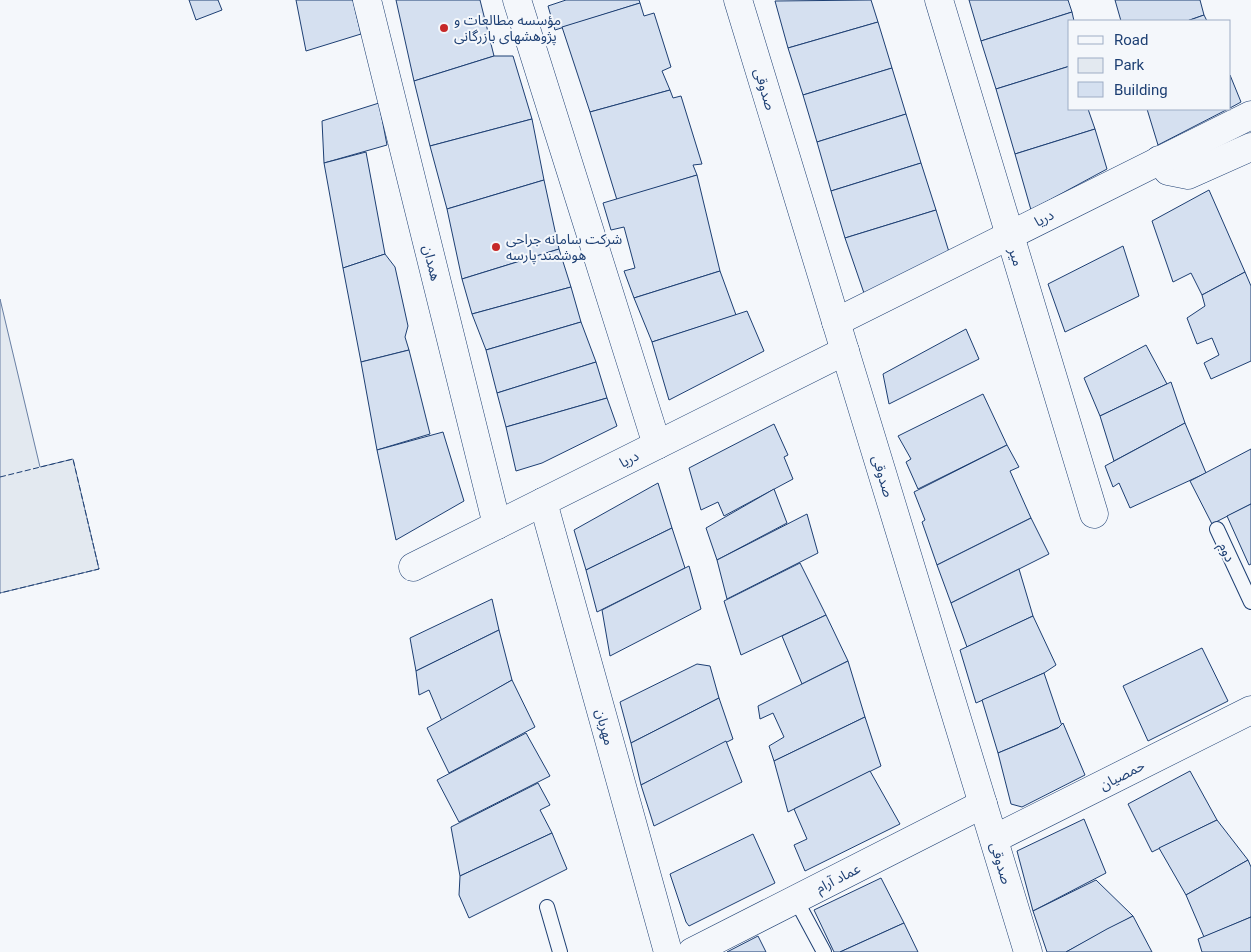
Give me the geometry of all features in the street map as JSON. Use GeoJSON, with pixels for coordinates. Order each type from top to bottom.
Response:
{"type":"FeatureCollection","features":[{"type":"Feature","properties":{"kind":"street","name":"همدان"},"geometry":{"type":"LineString","coordinates":[[367,0],[497,525]]}},
{"type":"Feature","properties":{"kind":"street"},"geometry":{"type":"LineString","coordinates":[[517,0],[657,446]]}},
{"type":"Feature","properties":{"kind":"street","name":"صدوقی"},"geometry":{"type":"LineString","coordinates":[[738,0],[1028,952]]}},
{"type":"Feature","properties":{"kind":"street","name":"میر"},"geometry":{"type":"LineString","coordinates":[[939,0],[1094,514]]}},
{"type":"Feature","properties":{"kind":"street","name":"دریا"},"geometry":{"type":"LineString","coordinates":[[836,322],[1251,115]]}},
{"type":"Feature","properties":{"kind":"street"},"geometry":{"type":"LineString","coordinates":[[1159,160],[1168,171],[1188,175],[1251,147]]}},
{"type":"Feature","properties":{"kind":"street","name":"دریا"},"geometry":{"type":"LineString","coordinates":[[413,567],[845,351]]}},
{"type":"Feature","properties":{"kind":"street","name":"مهربان"},"geometry":{"type":"LineString","coordinates":[[543,502],[668,952]]}},
{"type":"Feature","properties":{"kind":"street","name":"حمصیان"},"geometry":{"type":"LineString","coordinates":[[994,839],[1250,712]]}},
{"type":"Feature","properties":{"kind":"street","name":"عماد آرام"},"geometry":{"type":"LineString","coordinates":[[692,952],[983,804]]}},
{"type":"Feature","properties":{"kind":"lane","name":"دوم"},"geometry":{"type":"LineString","coordinates":[[1216,529],[1251,602]]}},
{"type":"Feature","properties":{"kind":"lane"},"geometry":{"type":"LineString","coordinates":[[796,900],[824,952]]}},
{"type":"Feature","properties":{"kind":"lane"},"geometry":{"type":"LineString","coordinates":[[547,907],[560,952]]}},
{"type":"Feature","properties":{"kind":"green space"},"geometry":{"type":"Polygon","coordinates":[[[0,299],[40,467],[73,459],[99,569],[0,593],[0,299]]]}},
{"type":"Feature","properties":{"kind":"building"},"geometry":{"type":"Polygon","coordinates":[[[189,0],[218,0],[222,10],[196,20],[189,0]]]}},
{"type":"Feature","properties":{"kind":"building"},"geometry":{"type":"Polygon","coordinates":[[[296,0],[353,0],[361,34],[306,51],[296,0]]]}},
{"type":"Feature","properties":{"kind":"building","name":"مؤسسه مطالعات و پژوهشهای بازرگانی"},"geometry":{"type":"Polygon","coordinates":[[[396,0],[480,0],[494,56],[414,81],[396,0]]]}},
{"type":"Feature","properties":{"kind":"building"},"geometry":{"type":"Polygon","coordinates":[[[566,0],[639,0],[640,3],[555,30],[548,6],[566,0]]]}},
{"type":"Feature","properties":{"kind":"building"},"geometry":{"type":"Polygon","coordinates":[[[871,0],[878,22],[788,48],[775,1],[871,0]]]}},
{"type":"Feature","properties":{"kind":"building"},"geometry":{"type":"Polygon","coordinates":[[[969,0],[1068,0],[1072,12],[981,41],[969,0]]]}},
{"type":"Feature","properties":{"kind":"building"},"geometry":{"type":"Polygon","coordinates":[[[1115,0],[1200,0],[1204,15],[1190,20],[1121,20],[1115,0]]]}},
{"type":"Feature","properties":{"kind":"building"},"geometry":{"type":"Polygon","coordinates":[[[640,3],[644,16],[654,13],[671,67],[662,71],[670,90],[590,112],[562,27],[640,3]]]}},
{"type":"Feature","properties":{"kind":"building"},"geometry":{"type":"Polygon","coordinates":[[[1072,12],[1074,20],[1068,20],[1068,67],[996,89],[981,41],[1072,12]]]}},
{"type":"Feature","properties":{"kind":"building"},"geometry":{"type":"Polygon","coordinates":[[[1204,15],[1206,20],[1190,20],[1204,15]]]}},
{"type":"Feature","properties":{"kind":"building"},"geometry":{"type":"Polygon","coordinates":[[[878,22],[892,68],[803,95],[788,48],[878,22]]]}},
{"type":"Feature","properties":{"kind":"building"},"geometry":{"type":"Polygon","coordinates":[[[494,56],[513,56],[532,119],[430,146],[414,81],[494,56]]]}},
{"type":"Feature","properties":{"kind":"building"},"geometry":{"type":"Polygon","coordinates":[[[1068,67],[1068,110],[1088,110],[1095,129],[1015,154],[996,89],[1068,67]]]}},
{"type":"Feature","properties":{"kind":"building"},"geometry":{"type":"Polygon","coordinates":[[[892,68],[906,114],[817,142],[803,95],[892,68]]]}},
{"type":"Feature","properties":{"kind":"building"},"geometry":{"type":"Polygon","coordinates":[[[1231,77],[1241,102],[1231,107],[1231,77]]]}},
{"type":"Feature","properties":{"kind":"building"},"geometry":{"type":"Polygon","coordinates":[[[670,90],[673,98],[681,96],[702,164],[693,165],[697,175],[617,200],[590,112],[670,90]]]}},
{"type":"Feature","properties":{"kind":"building"},"geometry":{"type":"Polygon","coordinates":[[[379,103],[387,145],[324,163],[322,121],[379,103]]]}},
{"type":"Feature","properties":{"kind":"building"},"geometry":{"type":"Polygon","coordinates":[[[1147,110],[1226,110],[1158,145],[1147,110]]]}},
{"type":"Feature","properties":{"kind":"building"},"geometry":{"type":"Polygon","coordinates":[[[906,114],[921,163],[831,191],[817,142],[906,114]]]}},
{"type":"Feature","properties":{"kind":"building"},"geometry":{"type":"Polygon","coordinates":[[[532,119],[544,180],[447,209],[430,146],[532,119]]]}},
{"type":"Feature","properties":{"kind":"building"},"geometry":{"type":"Polygon","coordinates":[[[1095,129],[1107,169],[1031,210],[1015,154],[1095,129]]]}},
{"type":"Feature","properties":{"kind":"building"},"geometry":{"type":"Polygon","coordinates":[[[366,152],[385,254],[343,268],[324,163],[366,152]]]}},
{"type":"Feature","properties":{"kind":"building"},"geometry":{"type":"Polygon","coordinates":[[[921,163],[936,210],[845,238],[831,191],[921,163]]]}},
{"type":"Feature","properties":{"kind":"building"},"geometry":{"type":"Polygon","coordinates":[[[697,175],[720,271],[634,298],[624,271],[635,268],[624,227],[611,230],[603,203],[697,175]]]}},
{"type":"Feature","properties":{"kind":"building"},"geometry":{"type":"Polygon","coordinates":[[[544,180],[559,249],[462,279],[447,209],[544,180]]]}},
{"type":"Feature","properties":{"kind":"building"},"geometry":{"type":"Polygon","coordinates":[[[1209,190],[1245,272],[1202,295],[1191,273],[1173,282],[1152,221],[1209,190]]]}},
{"type":"Feature","properties":{"kind":"building"},"geometry":{"type":"Polygon","coordinates":[[[936,210],[949,252],[865,296],[845,238],[936,210]]]}},
{"type":"Feature","properties":{"kind":"building"},"geometry":{"type":"Polygon","coordinates":[[[1123,246],[1139,296],[1065,332],[1048,284],[1123,246]]]}},
{"type":"Feature","properties":{"kind":"building"},"geometry":{"type":"Polygon","coordinates":[[[559,249],[571,287],[472,314],[462,279],[559,249]]]}},
{"type":"Feature","properties":{"kind":"building"},"geometry":{"type":"Polygon","coordinates":[[[385,254],[395,267],[408,326],[405,337],[409,350],[361,362],[343,268],[385,254]]]}},
{"type":"Feature","properties":{"kind":"building"},"geometry":{"type":"Polygon","coordinates":[[[720,271],[736,315],[652,342],[634,298],[720,271]]]}},
{"type":"Feature","properties":{"kind":"building"},"geometry":{"type":"Polygon","coordinates":[[[1245,272],[1251,286],[1251,361],[1211,379],[1204,363],[1219,355],[1212,338],[1197,344],[1187,318],[1205,306],[1202,295],[1245,272]]]}},
{"type":"Feature","properties":{"kind":"building"},"geometry":{"type":"Polygon","coordinates":[[[571,287],[581,322],[486,350],[472,314],[571,287]]]}},
{"type":"Feature","properties":{"kind":"building"},"geometry":{"type":"Polygon","coordinates":[[[747,311],[764,351],[669,400],[652,342],[747,311]]]}},
{"type":"Feature","properties":{"kind":"building"},"geometry":{"type":"Polygon","coordinates":[[[581,322],[596,362],[497,393],[486,350],[581,322]]]}},
{"type":"Feature","properties":{"kind":"building"},"geometry":{"type":"Polygon","coordinates":[[[966,329],[979,359],[889,404],[883,374],[966,329]]]}},
{"type":"Feature","properties":{"kind":"building"},"geometry":{"type":"Polygon","coordinates":[[[1146,345],[1167,384],[1100,416],[1084,378],[1146,345]]]}},
{"type":"Feature","properties":{"kind":"building"},"geometry":{"type":"Polygon","coordinates":[[[409,350],[430,434],[377,450],[361,362],[409,350]]]}},
{"type":"Feature","properties":{"kind":"building"},"geometry":{"type":"Polygon","coordinates":[[[596,362],[607,398],[506,427],[497,393],[596,362]]]}},
{"type":"Feature","properties":{"kind":"building"},"geometry":{"type":"Polygon","coordinates":[[[1171,382],[1185,423],[1114,461],[1100,416],[1171,382]]]}},
{"type":"Feature","properties":{"kind":"building"},"geometry":{"type":"Polygon","coordinates":[[[983,394],[1007,445],[918,489],[906,462],[911,459],[898,436],[983,394]]]}},
{"type":"Feature","properties":{"kind":"building"},"geometry":{"type":"Polygon","coordinates":[[[607,398],[617,426],[542,463],[516,471],[506,427],[607,398]]]}},
{"type":"Feature","properties":{"kind":"building"},"geometry":{"type":"Polygon","coordinates":[[[1185,423],[1206,473],[1130,508],[1119,483],[1113,487],[1105,466],[1185,423]]]}},
{"type":"Feature","properties":{"kind":"building"},"geometry":{"type":"Polygon","coordinates":[[[774,424],[788,455],[784,457],[793,479],[724,516],[718,502],[701,510],[689,468],[774,424]]]}},
{"type":"Feature","properties":{"kind":"building"},"geometry":{"type":"Polygon","coordinates":[[[443,432],[464,501],[396,540],[377,450],[443,432]]]}},
{"type":"Feature","properties":{"kind":"building"},"geometry":{"type":"Polygon","coordinates":[[[1007,445],[1019,467],[1010,471],[1031,518],[937,565],[922,522],[925,520],[914,492],[1007,445]]]}},
{"type":"Feature","properties":{"kind":"building"},"geometry":{"type":"Polygon","coordinates":[[[1251,449],[1251,504],[1212,524],[1190,481],[1251,449]]]}},
{"type":"Feature","properties":{"kind":"building"},"geometry":{"type":"Polygon","coordinates":[[[658,483],[672,528],[586,570],[574,530],[658,483]]]}},
{"type":"Feature","properties":{"kind":"building"},"geometry":{"type":"Polygon","coordinates":[[[774,489],[787,523],[717,560],[706,528],[774,489]]]}},
{"type":"Feature","properties":{"kind":"building"},"geometry":{"type":"Polygon","coordinates":[[[1251,504],[1251,564],[1249,565],[1227,516],[1251,504]]]}},
{"type":"Feature","properties":{"kind":"building"},"geometry":{"type":"Polygon","coordinates":[[[807,514],[818,553],[727,599],[717,560],[807,514]]]}},
{"type":"Feature","properties":{"kind":"building"},"geometry":{"type":"Polygon","coordinates":[[[1031,518],[1049,554],[951,603],[937,565],[1031,518]]]}},
{"type":"Feature","properties":{"kind":"building"},"geometry":{"type":"Polygon","coordinates":[[[672,528],[685,568],[597,612],[586,570],[672,528]]]}},
{"type":"Feature","properties":{"kind":"building"},"geometry":{"type":"Polygon","coordinates":[[[800,563],[826,615],[741,655],[724,601],[800,563]]]}},
{"type":"Feature","properties":{"kind":"building"},"geometry":{"type":"Polygon","coordinates":[[[689,566],[701,609],[610,656],[602,610],[689,566]]]}},
{"type":"Feature","properties":{"kind":"building"},"geometry":{"type":"Polygon","coordinates":[[[1019,569],[1033,616],[967,647],[951,603],[1019,569]]]}},
{"type":"Feature","properties":{"kind":"building"},"geometry":{"type":"Polygon","coordinates":[[[492,599],[499,630],[416,671],[410,638],[492,599]]]}},
{"type":"Feature","properties":{"kind":"building"},"geometry":{"type":"Polygon","coordinates":[[[826,615],[848,661],[802,684],[782,636],[826,615]]]}},
{"type":"Feature","properties":{"kind":"building"},"geometry":{"type":"Polygon","coordinates":[[[1033,616],[1056,665],[1044,673],[976,703],[960,650],[1033,616]]]}},
{"type":"Feature","properties":{"kind":"building"},"geometry":{"type":"Polygon","coordinates":[[[499,630],[512,680],[442,721],[429,690],[419,695],[416,671],[499,630]]]}},
{"type":"Feature","properties":{"kind":"building"},"geometry":{"type":"Polygon","coordinates":[[[1202,648],[1228,701],[1148,741],[1123,686],[1202,648]]]}},
{"type":"Feature","properties":{"kind":"building"},"geometry":{"type":"Polygon","coordinates":[[[848,661],[865,717],[774,761],[769,746],[784,737],[773,713],[760,719],[758,706],[848,661]]]}},
{"type":"Feature","properties":{"kind":"building"},"geometry":{"type":"Polygon","coordinates":[[[697,664],[710,666],[719,698],[631,743],[620,702],[697,664]]]}},
{"type":"Feature","properties":{"kind":"building"},"geometry":{"type":"Polygon","coordinates":[[[1044,673],[1062,726],[998,753],[982,700],[1044,673]]]}},
{"type":"Feature","properties":{"kind":"building"},"geometry":{"type":"Polygon","coordinates":[[[512,680],[535,727],[449,773],[427,728],[512,680]]]}},
{"type":"Feature","properties":{"kind":"building"},"geometry":{"type":"Polygon","coordinates":[[[719,698],[733,739],[641,785],[631,743],[719,698]]]}},
{"type":"Feature","properties":{"kind":"building"},"geometry":{"type":"Polygon","coordinates":[[[865,717],[881,766],[788,812],[774,761],[865,717]]]}},
{"type":"Feature","properties":{"kind":"building"},"geometry":{"type":"Polygon","coordinates":[[[1063,723],[1085,775],[1022,807],[1011,804],[998,753],[1058,728],[1063,723]]]}},
{"type":"Feature","properties":{"kind":"building"},"geometry":{"type":"Polygon","coordinates":[[[526,733],[550,776],[459,822],[437,780],[526,733]]]}},
{"type":"Feature","properties":{"kind":"building"},"geometry":{"type":"Polygon","coordinates":[[[726,741],[742,782],[654,826],[641,785],[726,741]]]}},
{"type":"Feature","properties":{"kind":"building"},"geometry":{"type":"Polygon","coordinates":[[[870,771],[900,824],[805,871],[794,845],[807,839],[794,809],[870,771]]]}},
{"type":"Feature","properties":{"kind":"building"},"geometry":{"type":"Polygon","coordinates":[[[1190,771],[1217,820],[1152,852],[1128,804],[1190,771]]]}},
{"type":"Feature","properties":{"kind":"building"},"geometry":{"type":"Polygon","coordinates":[[[538,783],[550,805],[540,810],[552,833],[460,876],[451,827],[538,783]]]}},
{"type":"Feature","properties":{"kind":"building"},"geometry":{"type":"Polygon","coordinates":[[[1084,819],[1106,873],[1033,911],[1017,851],[1084,819]]]}},
{"type":"Feature","properties":{"kind":"building"},"geometry":{"type":"Polygon","coordinates":[[[1217,820],[1248,860],[1186,895],[1159,848],[1217,820]]]}},
{"type":"Feature","properties":{"kind":"building"},"geometry":{"type":"Polygon","coordinates":[[[552,833],[567,869],[469,918],[459,895],[460,876],[552,833]]]}},
{"type":"Feature","properties":{"kind":"building"},"geometry":{"type":"Polygon","coordinates":[[[753,834],[775,883],[689,926],[670,874],[753,834]]]}},
{"type":"Feature","properties":{"kind":"building"},"geometry":{"type":"Polygon","coordinates":[[[1248,860],[1251,867],[1251,917],[1204,937],[1186,895],[1248,860]]]}},
{"type":"Feature","properties":{"kind":"building"},"geometry":{"type":"Polygon","coordinates":[[[881,878],[904,923],[840,952],[834,952],[814,910],[881,878]]]}},
{"type":"Feature","properties":{"kind":"building"},"geometry":{"type":"Polygon","coordinates":[[[1096,880],[1133,916],[1066,952],[1047,952],[1033,911],[1096,880]]]}},
{"type":"Feature","properties":{"kind":"building"},"geometry":{"type":"Polygon","coordinates":[[[1133,916],[1152,952],[1066,952],[1107,929],[1133,916]]]}},
{"type":"Feature","properties":{"kind":"building"},"geometry":{"type":"Polygon","coordinates":[[[1251,917],[1251,952],[1202,952],[1198,939],[1251,917]]]}},
{"type":"Feature","properties":{"kind":"building"},"geometry":{"type":"Polygon","coordinates":[[[904,923],[918,952],[840,952],[904,923]]]}},
{"type":"Feature","properties":{"kind":"building"},"geometry":{"type":"Polygon","coordinates":[[[758,936],[766,952],[727,952],[758,936]]]}},
{"type":"Feature","properties":{"kind":"fence"},"geometry":{"type":"LineString","coordinates":[[0,477],[73,459],[99,569],[0,593]]}},
{"type":"Feature","properties":{"kind":"place","name":"مؤسسه مطالعات و پژوهشهای بازرگانی"},"geometry":{"type":"Point","coordinates":[444,28]}},
{"type":"Feature","properties":{"kind":"place","name":"شرکت سامانه جراحی هوشمند پارسه"},"geometry":{"type":"Point","coordinates":[496,247]}}]}
